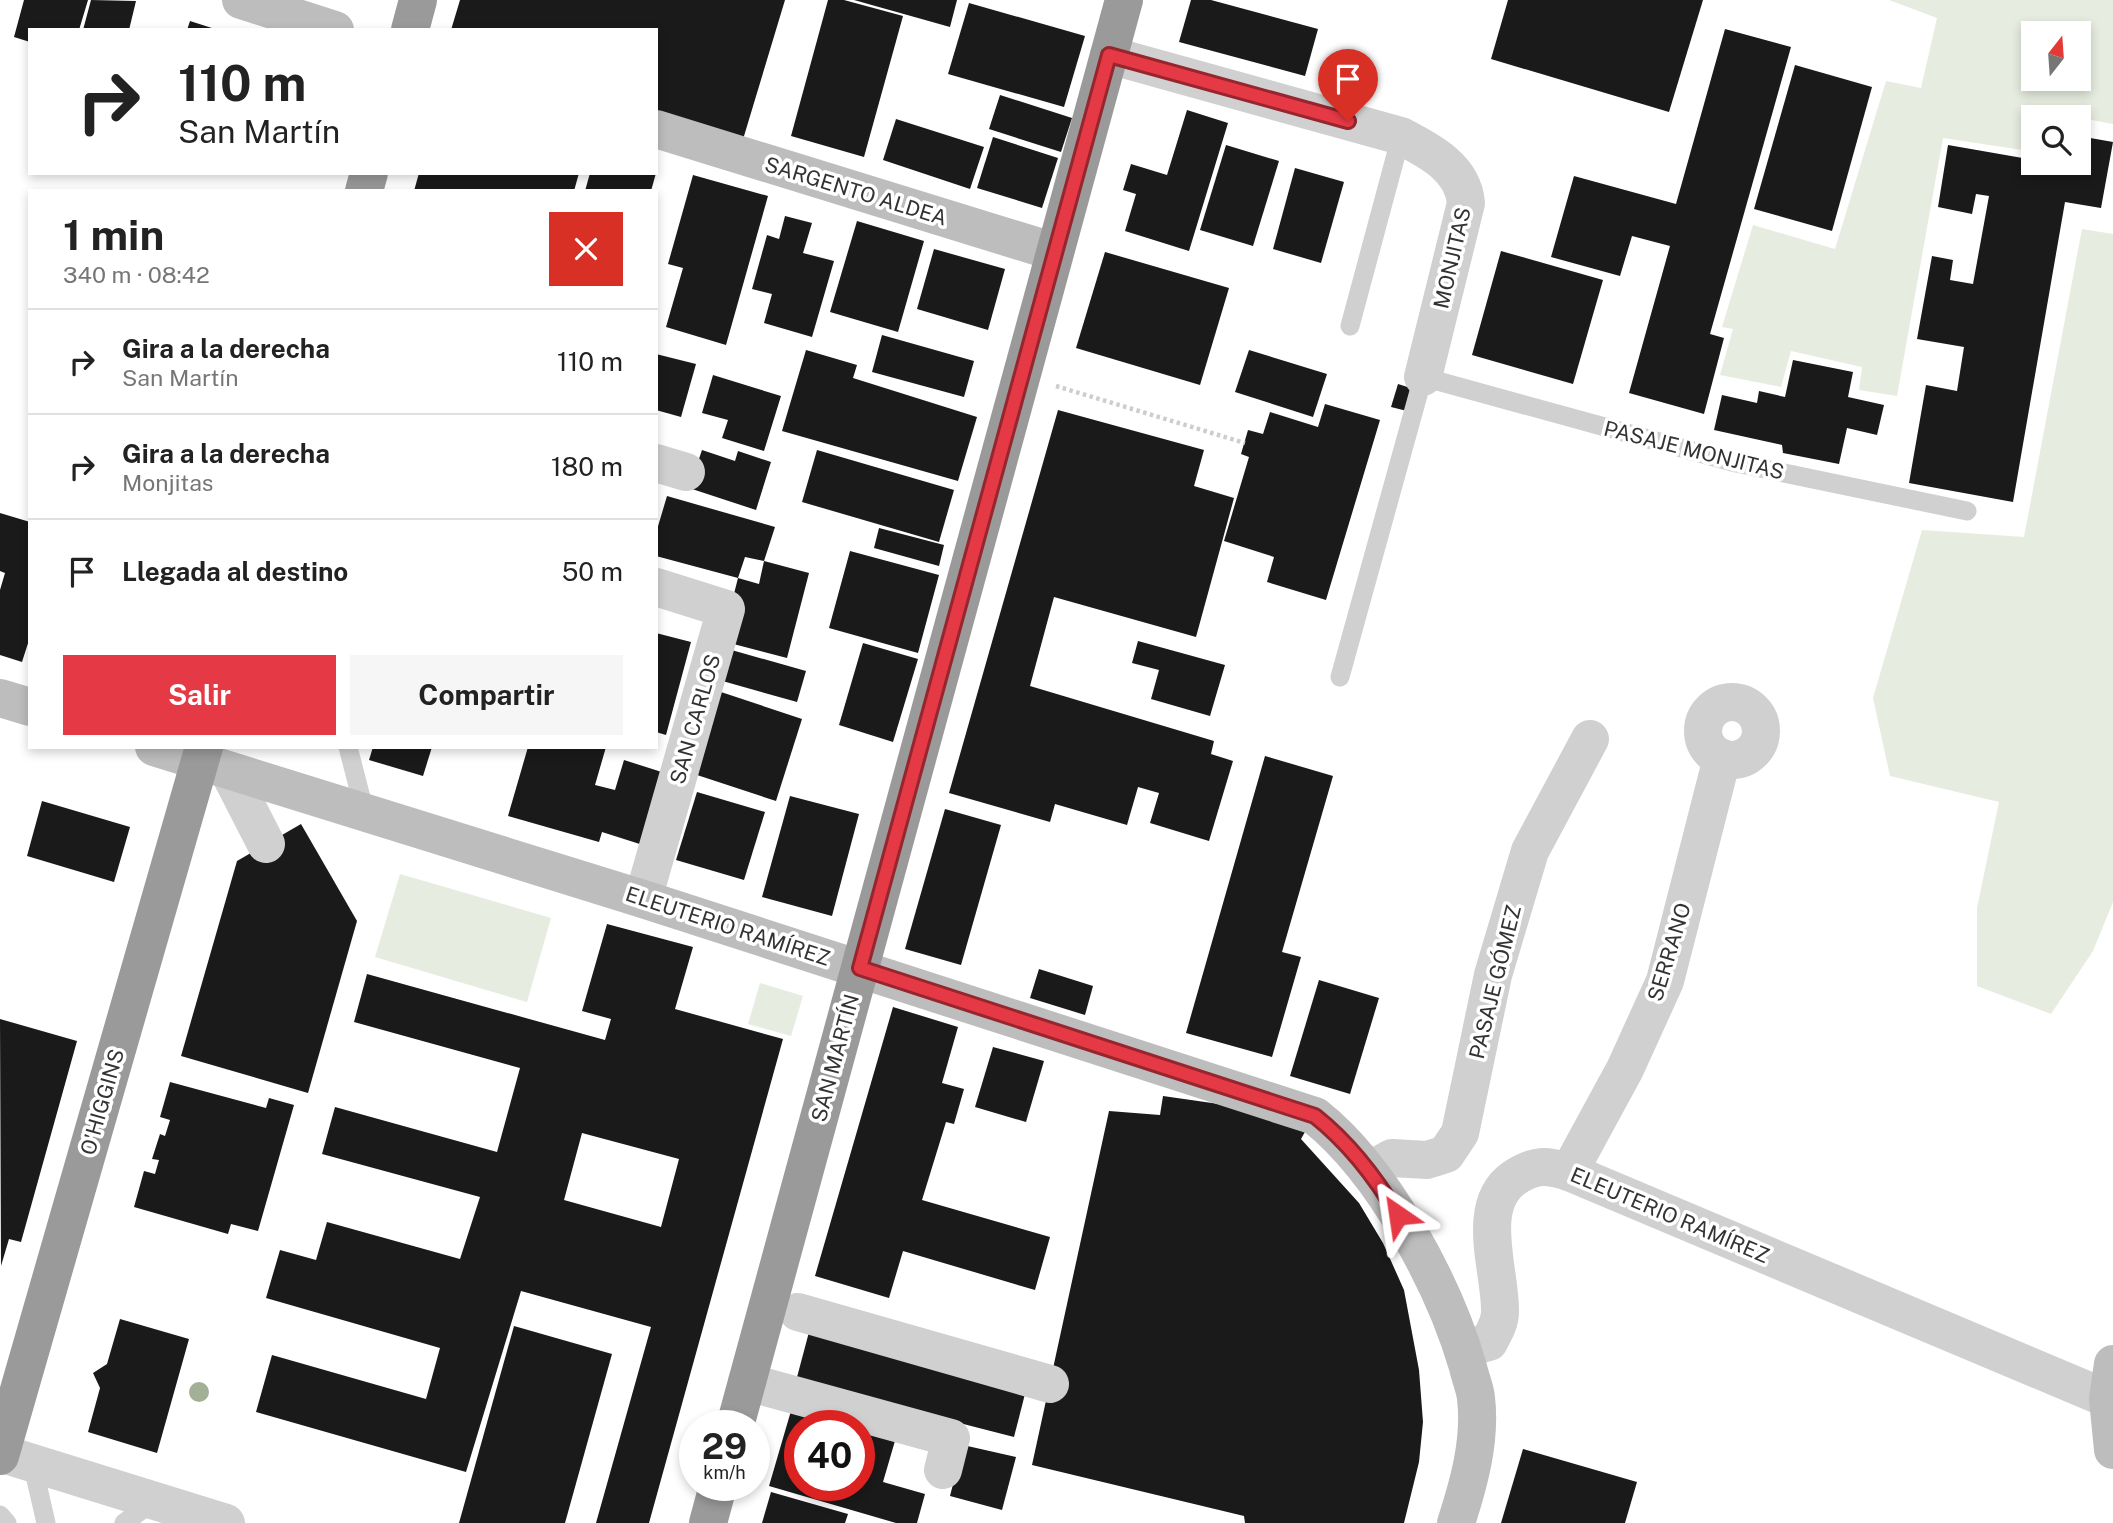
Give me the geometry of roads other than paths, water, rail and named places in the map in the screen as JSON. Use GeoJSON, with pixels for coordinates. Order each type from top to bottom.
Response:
{"type":"FeatureCollection","features":[{"type":"Feature","properties":{"kind":"highway"},"geometry":{"type":"LineString","coordinates":[[411,28],[418,0]]}},
{"type":"Feature","properties":{"kind":"highway","name":"SAN MARTÍN"},"geometry":{"type":"LineString","coordinates":[[739,1410],[1124,0]]}},
{"type":"Feature","properties":{"kind":"highway","name":"O'HIGGINS"},"geometry":{"type":"LineString","coordinates":[[8,1456],[211,760]]}},
{"type":"Feature","properties":{"kind":"highway"},"geometry":{"type":"LineString","coordinates":[[708,1523],[714,1501]]}},
{"type":"Feature","properties":{"kind":"street"},"geometry":{"type":"LineString","coordinates":[[241,0],[329,28]]}},
{"type":"Feature","properties":{"kind":"street","name":"MONJITAS"},"geometry":{"type":"LineString","coordinates":[[1109,55],[1401,136],[1441,159],[1460,180],[1466,203],[1423,377]]}},
{"type":"Feature","properties":{"kind":"street","name":"SARGENTO ALDEA"},"geometry":{"type":"LineString","coordinates":[[658,130],[1055,252]]}},
{"type":"Feature","properties":{"kind":"street","name":"SAN CARLOS"},"geometry":{"type":"LineString","coordinates":[[643,899],[726,609],[658,588]]}},
{"type":"Feature","properties":{"kind":"street"},"geometry":{"type":"LineString","coordinates":[[0,698],[28,706]]}},
{"type":"Feature","properties":{"kind":"street","name":"PASAJE GÓMEZ"},"geometry":{"type":"LineString","coordinates":[[1368,1171],[1392,1158],[1427,1160],[1446,1154],[1460,1133],[1493,975],[1530,851],[1590,740]]}},
{"type":"Feature","properties":{"kind":"street","name":"ELEUTERIO RAMÍREZ"},"geometry":{"type":"LineString","coordinates":[[163,749],[211,760],[365,813],[860,968],[1315,1116],[1332,1130],[1387,1197],[1441,1296],[1461,1343],[1474,1346],[1489,1342],[1497,1328],[1500,1312],[1492,1217],[1497,1198],[1509,1182],[1525,1171],[1546,1165],[2111,1382]]}},
{"type":"Feature","properties":{"kind":"street","name":"SERRANO"},"geometry":{"type":"LineString","coordinates":[[1569,1172],[1625,1069],[1665,981],[1723,758]]}},
{"type":"Feature","properties":{"kind":"street"},"geometry":{"type":"LineString","coordinates":[[211,760],[266,844]]}},
{"type":"Feature","properties":{"kind":"street"},"geometry":{"type":"LineString","coordinates":[[798,1312],[1050,1384]]}},
{"type":"Feature","properties":{"kind":"street"},"geometry":{"type":"LineString","coordinates":[[1456,1523],[1468,1486],[1476,1438],[1476,1397],[1461,1343]]}},
{"type":"Feature","properties":{"kind":"street"},"geometry":{"type":"LineString","coordinates":[[747,1382],[951,1438],[943,1470]]}},
{"type":"Feature","properties":{"kind":"street"},"geometry":{"type":"LineString","coordinates":[[2111,1382],[2113,1450]]}},
{"type":"Feature","properties":{"kind":"street"},"geometry":{"type":"LineString","coordinates":[[8,1456],[226,1523]]}},
{"type":"Feature","properties":{"kind":"lane"},"geometry":{"type":"LineString","coordinates":[[1350,326],[1401,136]]}},
{"type":"Feature","properties":{"kind":"lane"},"geometry":{"type":"LineString","coordinates":[[1340,677],[1423,377]]}},
{"type":"Feature","properties":{"kind":"lane","name":"PASAJE MONJITAS"},"geometry":{"type":"LineString","coordinates":[[1423,377],[1735,463],[1967,511]]}},
{"type":"Feature","properties":{"kind":"lane"},"geometry":{"type":"LineString","coordinates":[[349,749],[365,813]]}},
{"type":"Feature","properties":{"kind":"lane"},"geometry":{"type":"LineString","coordinates":[[8,1456],[46,1523]]}},
{"type":"Feature","properties":{"kind":"lane"},"geometry":{"type":"LineString","coordinates":[[124,1523],[154,1500]]}},
{"type":"Feature","properties":{"kind":"lane"},"geometry":{"type":"LineString","coordinates":[[0,1515],[7,1523]]}}]}
